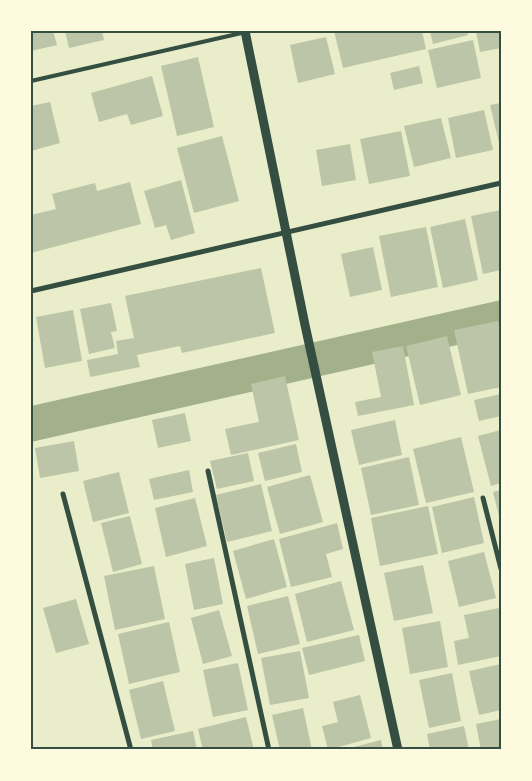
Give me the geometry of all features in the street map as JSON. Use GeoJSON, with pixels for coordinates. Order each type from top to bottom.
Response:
{"type":"FeatureCollection","features":[{"type":"Feature","properties":{"kind":"street"},"geometry":{"type":"LineString","coordinates":[[246,32],[305,325],[398,750]]}},
{"type":"Feature","properties":{"kind":"street"},"geometry":{"type":"LineString","coordinates":[[31,291],[501,183]]}},
{"type":"Feature","properties":{"kind":"street"},"geometry":{"type":"LineString","coordinates":[[208,471],[269,750]]}},
{"type":"Feature","properties":{"kind":"street"},"geometry":{"type":"LineString","coordinates":[[63,494],[131,750]]}},
{"type":"Feature","properties":{"kind":"street"},"geometry":{"type":"LineString","coordinates":[[483,498],[501,569]]}},
{"type":"Feature","properties":{"kind":"lane"},"geometry":{"type":"LineString","coordinates":[[31,81],[246,32]]}},
{"type":"Feature","properties":{"kind":"shaded area"},"geometry":{"type":"Polygon","coordinates":[[[501,300],[501,335],[31,442],[31,406],[501,300]]]}},
{"type":"Feature","properties":{"kind":"building"},"geometry":{"type":"Polygon","coordinates":[[[31,31],[53,31],[57,45],[31,51],[31,31]]]}},
{"type":"Feature","properties":{"kind":"building"},"geometry":{"type":"Polygon","coordinates":[[[65,31],[102,31],[104,40],[69,48],[65,31]]]}},
{"type":"Feature","properties":{"kind":"building"},"geometry":{"type":"Polygon","coordinates":[[[334,31],[422,31],[426,49],[343,68],[334,31]]]}},
{"type":"Feature","properties":{"kind":"building"},"geometry":{"type":"Polygon","coordinates":[[[430,31],[467,31],[468,35],[433,44],[430,31]]]}},
{"type":"Feature","properties":{"kind":"building"},"geometry":{"type":"Polygon","coordinates":[[[476,31],[501,31],[501,48],[480,52],[476,31]]]}},
{"type":"Feature","properties":{"kind":"building"},"geometry":{"type":"Polygon","coordinates":[[[326,37],[335,74],[298,83],[290,45],[326,37]]]}},
{"type":"Feature","properties":{"kind":"building"},"geometry":{"type":"Polygon","coordinates":[[[473,40],[481,78],[437,88],[428,50],[473,40]]]}},
{"type":"Feature","properties":{"kind":"building"},"geometry":{"type":"Polygon","coordinates":[[[198,57],[214,127],[177,136],[161,66],[198,57]]]}},
{"type":"Feature","properties":{"kind":"building"},"geometry":{"type":"Polygon","coordinates":[[[419,66],[423,83],[394,90],[390,73],[419,66]]]}},
{"type":"Feature","properties":{"kind":"building"},"geometry":{"type":"Polygon","coordinates":[[[152,76],[163,116],[131,125],[127,114],[99,122],[91,93],[152,76]]]}},
{"type":"Feature","properties":{"kind":"building"},"geometry":{"type":"Polygon","coordinates":[[[50,102],[60,143],[31,151],[31,106],[50,102]]]}},
{"type":"Feature","properties":{"kind":"building"},"geometry":{"type":"Polygon","coordinates":[[[501,103],[501,147],[500,147],[490,105],[501,103]]]}},
{"type":"Feature","properties":{"kind":"building"},"geometry":{"type":"Polygon","coordinates":[[[484,110],[493,150],[456,158],[448,118],[484,110]]]}},
{"type":"Feature","properties":{"kind":"building"},"geometry":{"type":"Polygon","coordinates":[[[441,118],[451,158],[414,167],[404,126],[441,118]]]}},
{"type":"Feature","properties":{"kind":"building"},"geometry":{"type":"Polygon","coordinates":[[[401,131],[410,176],[369,184],[360,139],[401,131]]]}},
{"type":"Feature","properties":{"kind":"building"},"geometry":{"type":"Polygon","coordinates":[[[222,136],[239,201],[194,213],[177,148],[222,136]]]}},
{"type":"Feature","properties":{"kind":"building"},"geometry":{"type":"Polygon","coordinates":[[[350,144],[356,180],[322,186],[316,150],[350,144]]]}},
{"type":"Feature","properties":{"kind":"building"},"geometry":{"type":"Polygon","coordinates":[[[181,180],[195,233],[171,240],[166,225],[155,228],[144,191],[181,180]]]}},
{"type":"Feature","properties":{"kind":"building"},"geometry":{"type":"Polygon","coordinates":[[[130,182],[141,224],[31,253],[31,215],[56,209],[52,194],[95,183],[97,191],[130,182]]]}},
{"type":"Feature","properties":{"kind":"building"},"geometry":{"type":"Polygon","coordinates":[[[501,210],[501,270],[483,274],[471,216],[501,210]]]}},
{"type":"Feature","properties":{"kind":"building"},"geometry":{"type":"Polygon","coordinates":[[[465,219],[478,280],[443,288],[430,227],[465,219]]]}},
{"type":"Feature","properties":{"kind":"building"},"geometry":{"type":"Polygon","coordinates":[[[426,227],[438,287],[391,297],[379,236],[426,227]]]}},
{"type":"Feature","properties":{"kind":"building"},"geometry":{"type":"Polygon","coordinates":[[[373,247],[382,290],[350,297],[341,254],[373,247]]]}},
{"type":"Feature","properties":{"kind":"building"},"geometry":{"type":"Polygon","coordinates":[[[261,268],[275,333],[182,353],[180,346],[137,355],[140,367],[90,377],[87,360],[118,354],[116,341],[134,338],[125,296],[261,268]]]}},
{"type":"Feature","properties":{"kind":"building"},"geometry":{"type":"Polygon","coordinates":[[[111,303],[117,331],[111,332],[115,348],[89,354],[80,309],[111,303]]]}},
{"type":"Feature","properties":{"kind":"building"},"geometry":{"type":"Polygon","coordinates":[[[73,310],[82,361],[45,368],[36,317],[73,310]]]}},
{"type":"Feature","properties":{"kind":"building"},"geometry":{"type":"Polygon","coordinates":[[[498,321],[501,333],[501,387],[468,394],[454,330],[498,321]]]}},
{"type":"Feature","properties":{"kind":"building"},"geometry":{"type":"Polygon","coordinates":[[[447,336],[461,395],[420,405],[406,346],[447,336]]]}},
{"type":"Feature","properties":{"kind":"building"},"geometry":{"type":"Polygon","coordinates":[[[403,346],[414,405],[358,416],[355,402],[381,397],[372,352],[403,346]]]}},
{"type":"Feature","properties":{"kind":"building"},"geometry":{"type":"Polygon","coordinates":[[[285,376],[299,440],[231,455],[225,429],[259,422],[251,384],[285,376]]]}},
{"type":"Feature","properties":{"kind":"building"},"geometry":{"type":"Polygon","coordinates":[[[501,394],[501,416],[479,421],[474,400],[501,394]]]}},
{"type":"Feature","properties":{"kind":"building"},"geometry":{"type":"Polygon","coordinates":[[[185,413],[191,441],[158,448],[152,420],[185,413]]]}},
{"type":"Feature","properties":{"kind":"building"},"geometry":{"type":"Polygon","coordinates":[[[395,420],[402,455],[359,465],[351,430],[395,420]]]}},
{"type":"Feature","properties":{"kind":"building"},"geometry":{"type":"Polygon","coordinates":[[[501,430],[501,483],[491,486],[478,436],[501,430]]]}},
{"type":"Feature","properties":{"kind":"building"},"geometry":{"type":"Polygon","coordinates":[[[461,437],[474,492],[426,503],[413,449],[461,437]]]}},
{"type":"Feature","properties":{"kind":"building"},"geometry":{"type":"Polygon","coordinates":[[[74,441],[79,471],[40,478],[35,448],[74,441]]]}},
{"type":"Feature","properties":{"kind":"building"},"geometry":{"type":"Polygon","coordinates":[[[296,444],[302,472],[265,481],[258,453],[296,444]]]}},
{"type":"Feature","properties":{"kind":"building"},"geometry":{"type":"Polygon","coordinates":[[[248,453],[254,481],[217,489],[210,461],[248,453]]]}},
{"type":"Feature","properties":{"kind":"building"},"geometry":{"type":"Polygon","coordinates":[[[409,457],[419,505],[371,515],[361,468],[409,457]]]}},
{"type":"Feature","properties":{"kind":"building"},"geometry":{"type":"Polygon","coordinates":[[[189,470],[193,492],[154,500],[149,479],[189,470]]]}},
{"type":"Feature","properties":{"kind":"building"},"geometry":{"type":"Polygon","coordinates":[[[119,472],[129,513],[93,522],[83,481],[119,472]]]}},
{"type":"Feature","properties":{"kind":"building"},"geometry":{"type":"Polygon","coordinates":[[[310,475],[323,522],[280,534],[267,487],[310,475]]]}},
{"type":"Feature","properties":{"kind":"building"},"geometry":{"type":"Polygon","coordinates":[[[261,484],[272,531],[227,542],[216,495],[261,484]]]}},
{"type":"Feature","properties":{"kind":"building"},"geometry":{"type":"Polygon","coordinates":[[[501,490],[501,520],[500,520],[493,492],[501,490]]]}},
{"type":"Feature","properties":{"kind":"building"},"geometry":{"type":"Polygon","coordinates":[[[474,497],[484,543],[442,553],[432,507],[474,497]]]}},
{"type":"Feature","properties":{"kind":"building"},"geometry":{"type":"Polygon","coordinates":[[[195,498],[207,546],[166,557],[155,508],[195,498]]]}},
{"type":"Feature","properties":{"kind":"building"},"geometry":{"type":"Polygon","coordinates":[[[428,506],[438,554],[380,566],[371,518],[428,506]]]}},
{"type":"Feature","properties":{"kind":"building"},"geometry":{"type":"Polygon","coordinates":[[[130,516],[142,564],[113,572],[101,523],[130,516]]]}},
{"type":"Feature","properties":{"kind":"building"},"geometry":{"type":"Polygon","coordinates":[[[337,523],[343,549],[326,554],[332,577],[291,587],[279,539],[337,523]]]}},
{"type":"Feature","properties":{"kind":"building"},"geometry":{"type":"Polygon","coordinates":[[[274,539],[287,587],[246,599],[233,551],[274,539]]]}},
{"type":"Feature","properties":{"kind":"building"},"geometry":{"type":"Polygon","coordinates":[[[484,552],[496,598],[459,607],[448,561],[484,552]]]}},
{"type":"Feature","properties":{"kind":"building"},"geometry":{"type":"Polygon","coordinates":[[[214,558],[223,604],[194,610],[185,564],[214,558]]]}},
{"type":"Feature","properties":{"kind":"building"},"geometry":{"type":"Polygon","coordinates":[[[423,565],[433,613],[394,621],[384,573],[423,565]]]}},
{"type":"Feature","properties":{"kind":"building"},"geometry":{"type":"Polygon","coordinates":[[[154,566],[165,619],[115,630],[104,576],[154,566]]]}},
{"type":"Feature","properties":{"kind":"building"},"geometry":{"type":"Polygon","coordinates":[[[341,581],[354,630],[307,642],[295,594],[341,581]]]}},
{"type":"Feature","properties":{"kind":"building"},"geometry":{"type":"Polygon","coordinates":[[[288,596],[300,644],[258,654],[247,606],[288,596]]]}},
{"type":"Feature","properties":{"kind":"building"},"geometry":{"type":"Polygon","coordinates":[[[76,599],[89,644],[56,653],[43,608],[76,599]]]}},
{"type":"Feature","properties":{"kind":"building"},"geometry":{"type":"Polygon","coordinates":[[[499,608],[501,616],[501,656],[458,665],[454,641],[469,638],[464,615],[499,608]]]}},
{"type":"Feature","properties":{"kind":"building"},"geometry":{"type":"Polygon","coordinates":[[[219,610],[232,656],[203,664],[191,618],[219,610]]]}},
{"type":"Feature","properties":{"kind":"building"},"geometry":{"type":"Polygon","coordinates":[[[440,621],[448,667],[410,674],[402,628],[440,621]]]}},
{"type":"Feature","properties":{"kind":"building"},"geometry":{"type":"Polygon","coordinates":[[[169,622],[180,672],[129,684],[118,634],[169,622]]]}},
{"type":"Feature","properties":{"kind":"building"},"geometry":{"type":"Polygon","coordinates":[[[359,635],[365,661],[309,675],[302,648],[359,635]]]}},
{"type":"Feature","properties":{"kind":"building"},"geometry":{"type":"Polygon","coordinates":[[[300,651],[309,698],[270,705],[261,658],[300,651]]]}},
{"type":"Feature","properties":{"kind":"building"},"geometry":{"type":"Polygon","coordinates":[[[238,663],[248,710],[213,717],[203,670],[238,663]]]}},
{"type":"Feature","properties":{"kind":"building"},"geometry":{"type":"Polygon","coordinates":[[[501,664],[501,710],[479,715],[469,671],[501,664]]]}},
{"type":"Feature","properties":{"kind":"building"},"geometry":{"type":"Polygon","coordinates":[[[452,673],[461,721],[429,728],[419,680],[452,673]]]}},
{"type":"Feature","properties":{"kind":"building"},"geometry":{"type":"Polygon","coordinates":[[[163,681],[175,731],[141,739],[129,690],[163,681]]]}},
{"type":"Feature","properties":{"kind":"building"},"geometry":{"type":"Polygon","coordinates":[[[360,695],[371,738],[328,750],[322,726],[338,722],[333,702],[360,695]]]}},
{"type":"Feature","properties":{"kind":"building"},"geometry":{"type":"Polygon","coordinates":[[[303,708],[312,750],[280,750],[272,715],[303,708]]]}},
{"type":"Feature","properties":{"kind":"building"},"geometry":{"type":"Polygon","coordinates":[[[246,717],[254,750],[203,750],[198,729],[246,717]]]}},
{"type":"Feature","properties":{"kind":"building"},"geometry":{"type":"Polygon","coordinates":[[[501,719],[501,750],[481,750],[476,724],[501,719]]]}},
{"type":"Feature","properties":{"kind":"building"},"geometry":{"type":"Polygon","coordinates":[[[464,726],[469,750],[430,750],[427,734],[464,726]]]}},
{"type":"Feature","properties":{"kind":"building"},"geometry":{"type":"Polygon","coordinates":[[[193,731],[197,750],[153,750],[151,740],[193,731]]]}},
{"type":"Feature","properties":{"kind":"building"},"geometry":{"type":"Polygon","coordinates":[[[381,740],[383,750],[346,750],[346,749],[381,740]]]}}]}
